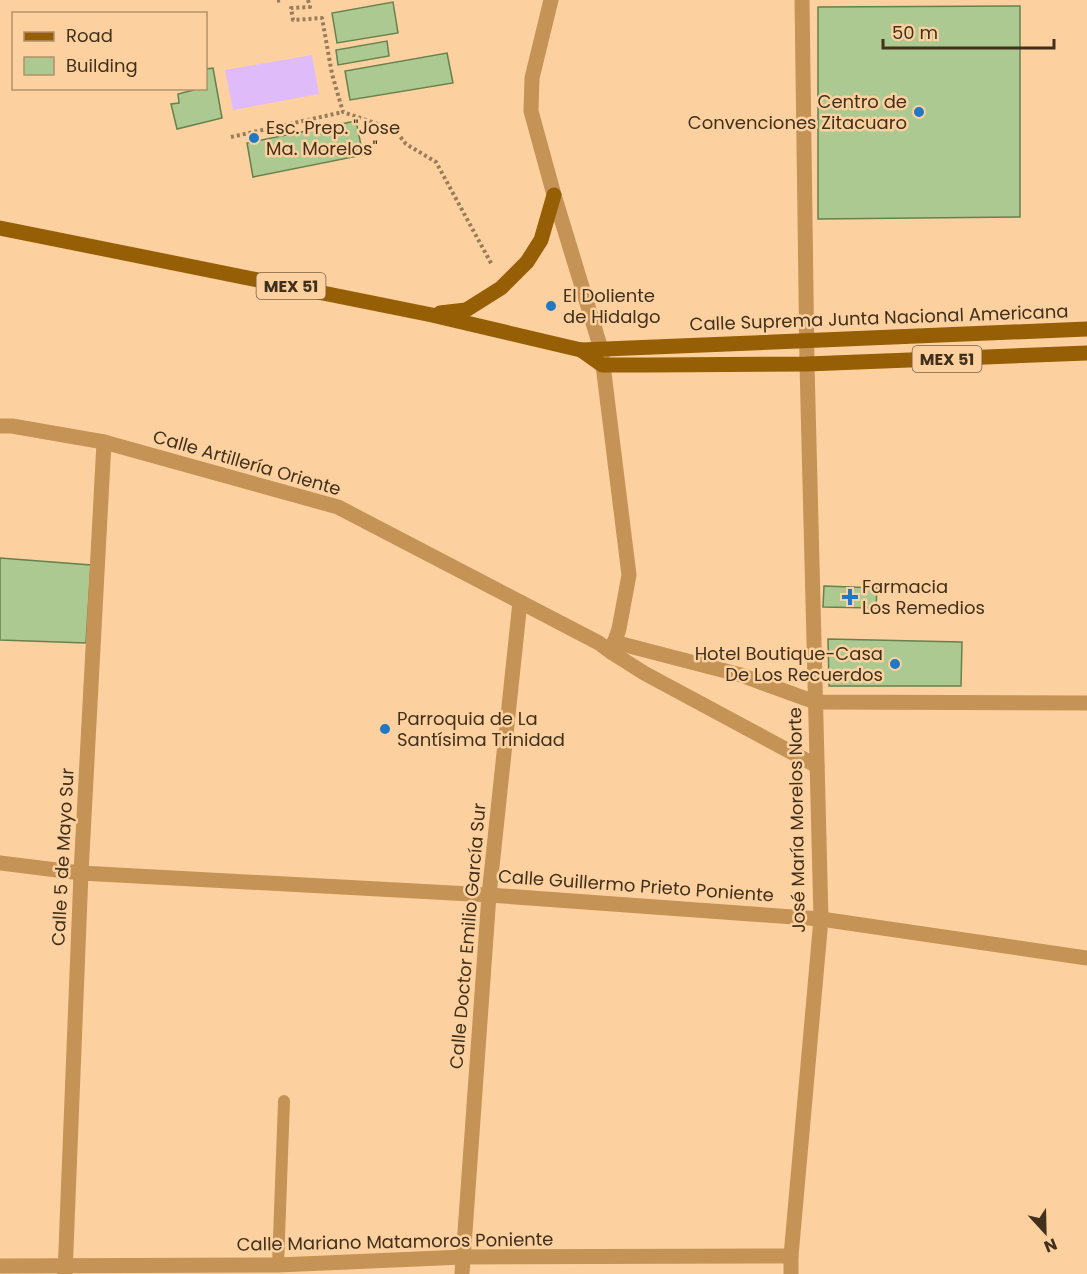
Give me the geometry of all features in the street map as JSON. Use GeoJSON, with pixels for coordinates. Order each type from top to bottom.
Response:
{"type":"FeatureCollection","features":[{"type":"Feature","properties":{"kind":"main road"},"geometry":{"type":"LineString","coordinates":[[432,315],[466,310],[501,288],[527,262],[541,240],[554,195]]}},
{"type":"Feature","properties":{"kind":"main road","name":"MEX 51"},"geometry":{"type":"LineString","coordinates":[[0,228],[432,315],[581,350],[601,349]]}},
{"type":"Feature","properties":{"kind":"main road","name":"Calle Suprema Junta Nacional Americana"},"geometry":{"type":"LineString","coordinates":[[601,349],[1087,329]]}},
{"type":"Feature","properties":{"kind":"main road","name":"MEX 51"},"geometry":{"type":"LineString","coordinates":[[581,350],[602,365],[807,364],[1087,353]]}},
{"type":"Feature","properties":{"kind":"street"},"geometry":{"type":"LineString","coordinates":[[551,0],[532,78],[531,111],[601,349],[629,575],[619,629],[608,646],[644,672],[817,766]]}},
{"type":"Feature","properties":{"kind":"street","name":"José María Morelos Norte"},"geometry":{"type":"LineString","coordinates":[[791,1274],[821,919],[807,364],[802,0]]}},
{"type":"Feature","properties":{"kind":"street","name":"Calle Artillería Oriente"},"geometry":{"type":"LineString","coordinates":[[0,426],[12,426],[104,442],[338,507],[608,646],[741,675],[815,702],[1087,703]]}},
{"type":"Feature","properties":{"kind":"street","name":"Calle 5 de Mayo Sur"},"geometry":{"type":"LineString","coordinates":[[65,1270],[81,873],[104,442]]}},
{"type":"Feature","properties":{"kind":"street","name":"Calle Doctor Emilio García Sur"},"geometry":{"type":"LineString","coordinates":[[462,1274],[489,896],[520,602]]}},
{"type":"Feature","properties":{"kind":"street","name":"Calle Guillermo Prieto Poniente"},"geometry":{"type":"LineString","coordinates":[[0,863],[81,873],[489,896],[821,919],[1087,958]]}},
{"type":"Feature","properties":{"kind":"street","name":"Calle Mariano Matamoros Poniente"},"geometry":{"type":"LineString","coordinates":[[0,1266],[65,1270],[278,1265],[463,1257],[791,1256]]}},
{"type":"Feature","properties":{"kind":"lane"},"geometry":{"type":"LineString","coordinates":[[278,1265],[284,1101]]}},
{"type":"Feature","properties":{"kind":"path"},"geometry":{"type":"LineString","coordinates":[[277,1],[282,0]]}},
{"type":"Feature","properties":{"kind":"path"},"geometry":{"type":"LineString","coordinates":[[308,0],[310,7],[291,8],[293,20],[322,18],[332,74],[343,112]]}},
{"type":"Feature","properties":{"kind":"path"},"geometry":{"type":"LineString","coordinates":[[231,137],[343,112],[394,130],[406,144],[436,162],[492,265]]}},
{"type":"Feature","properties":{"kind":"shaded area"},"geometry":{"type":"Polygon","coordinates":[[[312,55],[319,94],[233,110],[225,70],[312,55]]]}},
{"type":"Feature","properties":{"kind":"building"},"geometry":{"type":"Polygon","coordinates":[[[393,2],[398,33],[337,43],[332,13],[393,2]]]}},
{"type":"Feature","properties":{"kind":"building","name":"Centro de Convenciones Zitacuaro"},"geometry":{"type":"Polygon","coordinates":[[[1020,6],[1020,217],[818,219],[818,7],[1020,6]]]}},
{"type":"Feature","properties":{"kind":"building"},"geometry":{"type":"Polygon","coordinates":[[[387,41],[389,56],[338,65],[336,50],[387,41]]]}},
{"type":"Feature","properties":{"kind":"building"},"geometry":{"type":"Polygon","coordinates":[[[447,53],[453,83],[350,100],[345,71],[447,53]]]}},
{"type":"Feature","properties":{"kind":"building"},"geometry":{"type":"Polygon","coordinates":[[[213,68],[222,118],[177,129],[171,104],[179,103],[178,94],[207,90],[207,69],[213,68]]]}},
{"type":"Feature","properties":{"kind":"building"},"geometry":{"type":"Polygon","coordinates":[[[356,121],[363,155],[253,177],[247,143],[356,121]]]}},
{"type":"Feature","properties":{"kind":"building"},"geometry":{"type":"Polygon","coordinates":[[[0,558],[91,565],[86,643],[0,640],[0,558]]]}},
{"type":"Feature","properties":{"kind":"building","name":"Farmacia Los Remedios"},"geometry":{"type":"Polygon","coordinates":[[[824,586],[877,588],[876,608],[823,607],[824,586]]]}},
{"type":"Feature","properties":{"kind":"building","name":"Hotel Boutique-Casa De Los Recuerdos"},"geometry":{"type":"Polygon","coordinates":[[[828,639],[962,642],[961,686],[829,686],[828,639]]]}},
{"type":"Feature","properties":{"kind":"place","name":"Centro de Convenciones Zitacuaro"},"geometry":{"type":"Point","coordinates":[919,112]}},
{"type":"Feature","properties":{"kind":"place","name":"Esc. Prep. \"Jose Ma. Morelos\""},"geometry":{"type":"Point","coordinates":[254,138]}},
{"type":"Feature","properties":{"kind":"place","name":"El Doliente de Hidalgo"},"geometry":{"type":"Point","coordinates":[551,306]}},
{"type":"Feature","properties":{"kind":"place","name":"Farmacia Los Remedios"},"geometry":{"type":"Point","coordinates":[850,597]}},
{"type":"Feature","properties":{"kind":"place","name":"Hotel Boutique-Casa De Los Recuerdos"},"geometry":{"type":"Point","coordinates":[895,664]}},
{"type":"Feature","properties":{"kind":"place","name":"Parroquia de La Santísima Trinidad"},"geometry":{"type":"Point","coordinates":[385,729]}}]}
